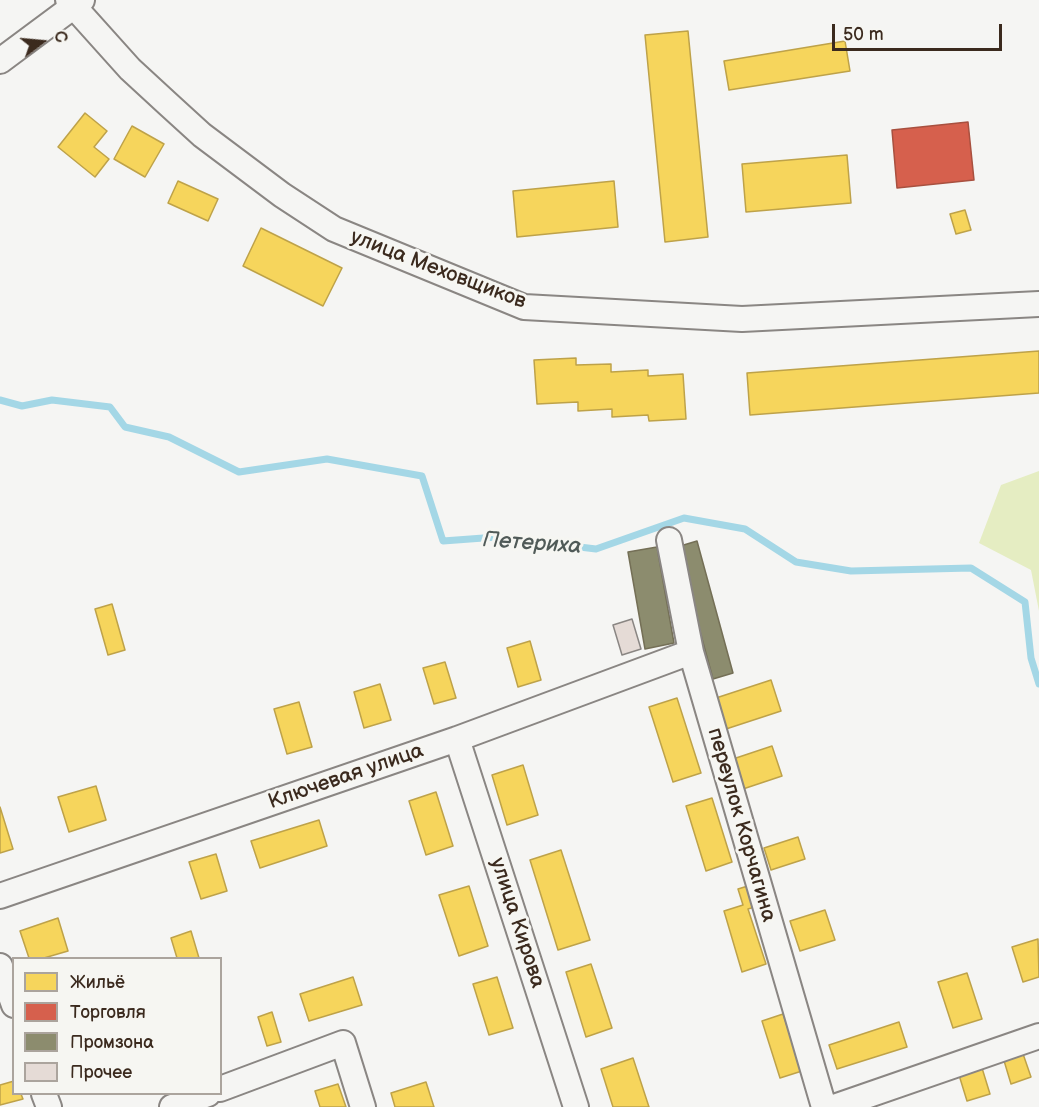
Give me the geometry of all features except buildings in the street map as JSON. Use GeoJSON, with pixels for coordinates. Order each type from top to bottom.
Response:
{"type":"FeatureCollection","features":[{"type":"Feature","properties":{"kind":"street"},"geometry":{"type":"LineString","coordinates":[[0,61],[74,2]]}},
{"type":"Feature","properties":{"kind":"street","name":"улица Меховщиков"},"geometry":{"type":"LineString","coordinates":[[74,2],[130,69],[202,135],[282,195],[334,229],[524,307],[742,319],[1039,304]]}},
{"type":"Feature","properties":{"kind":"street","name":"переулок Корчагина"},"geometry":{"type":"LineString","coordinates":[[669,540],[690,652],[824,1107]]}},
{"type":"Feature","properties":{"kind":"street","name":"Ключевая улица"},"geometry":{"type":"LineString","coordinates":[[0,896],[457,739],[690,652]]}},
{"type":"Feature","properties":{"kind":"street","name":"улица Кирова"},"geometry":{"type":"LineString","coordinates":[[457,739],[576,1107]]}},
{"type":"Feature","properties":{"kind":"street"},"geometry":{"type":"LineString","coordinates":[[0,966],[12,999]]}},
{"type":"Feature","properties":{"kind":"street"},"geometry":{"type":"LineString","coordinates":[[834,1107],[1039,1036]]}},
{"type":"Feature","properties":{"kind":"street"},"geometry":{"type":"LineString","coordinates":[[222,1088],[342,1043],[363,1107]]}},
{"type":"Feature","properties":{"kind":"street"},"geometry":{"type":"LineString","coordinates":[[172,1107],[205,1095]]}},
{"type":"Feature","properties":{"kind":"green space"},"geometry":{"type":"Polygon","coordinates":[[[1039,471],[1039,611],[1031,570],[979,543],[1001,485],[1039,471]]]}},
{"type":"Feature","properties":{"kind":"waterway","name":"Петериха"},"geometry":{"type":"LineString","coordinates":[[0,400],[22,406],[52,400],[110,407],[125,427],[169,437],[239,472],[327,459],[422,476],[443,541],[497,537],[596,549],[684,518],[745,529],[796,562],[851,571],[971,568],[1025,602],[1031,658],[1039,684]]}}]}
